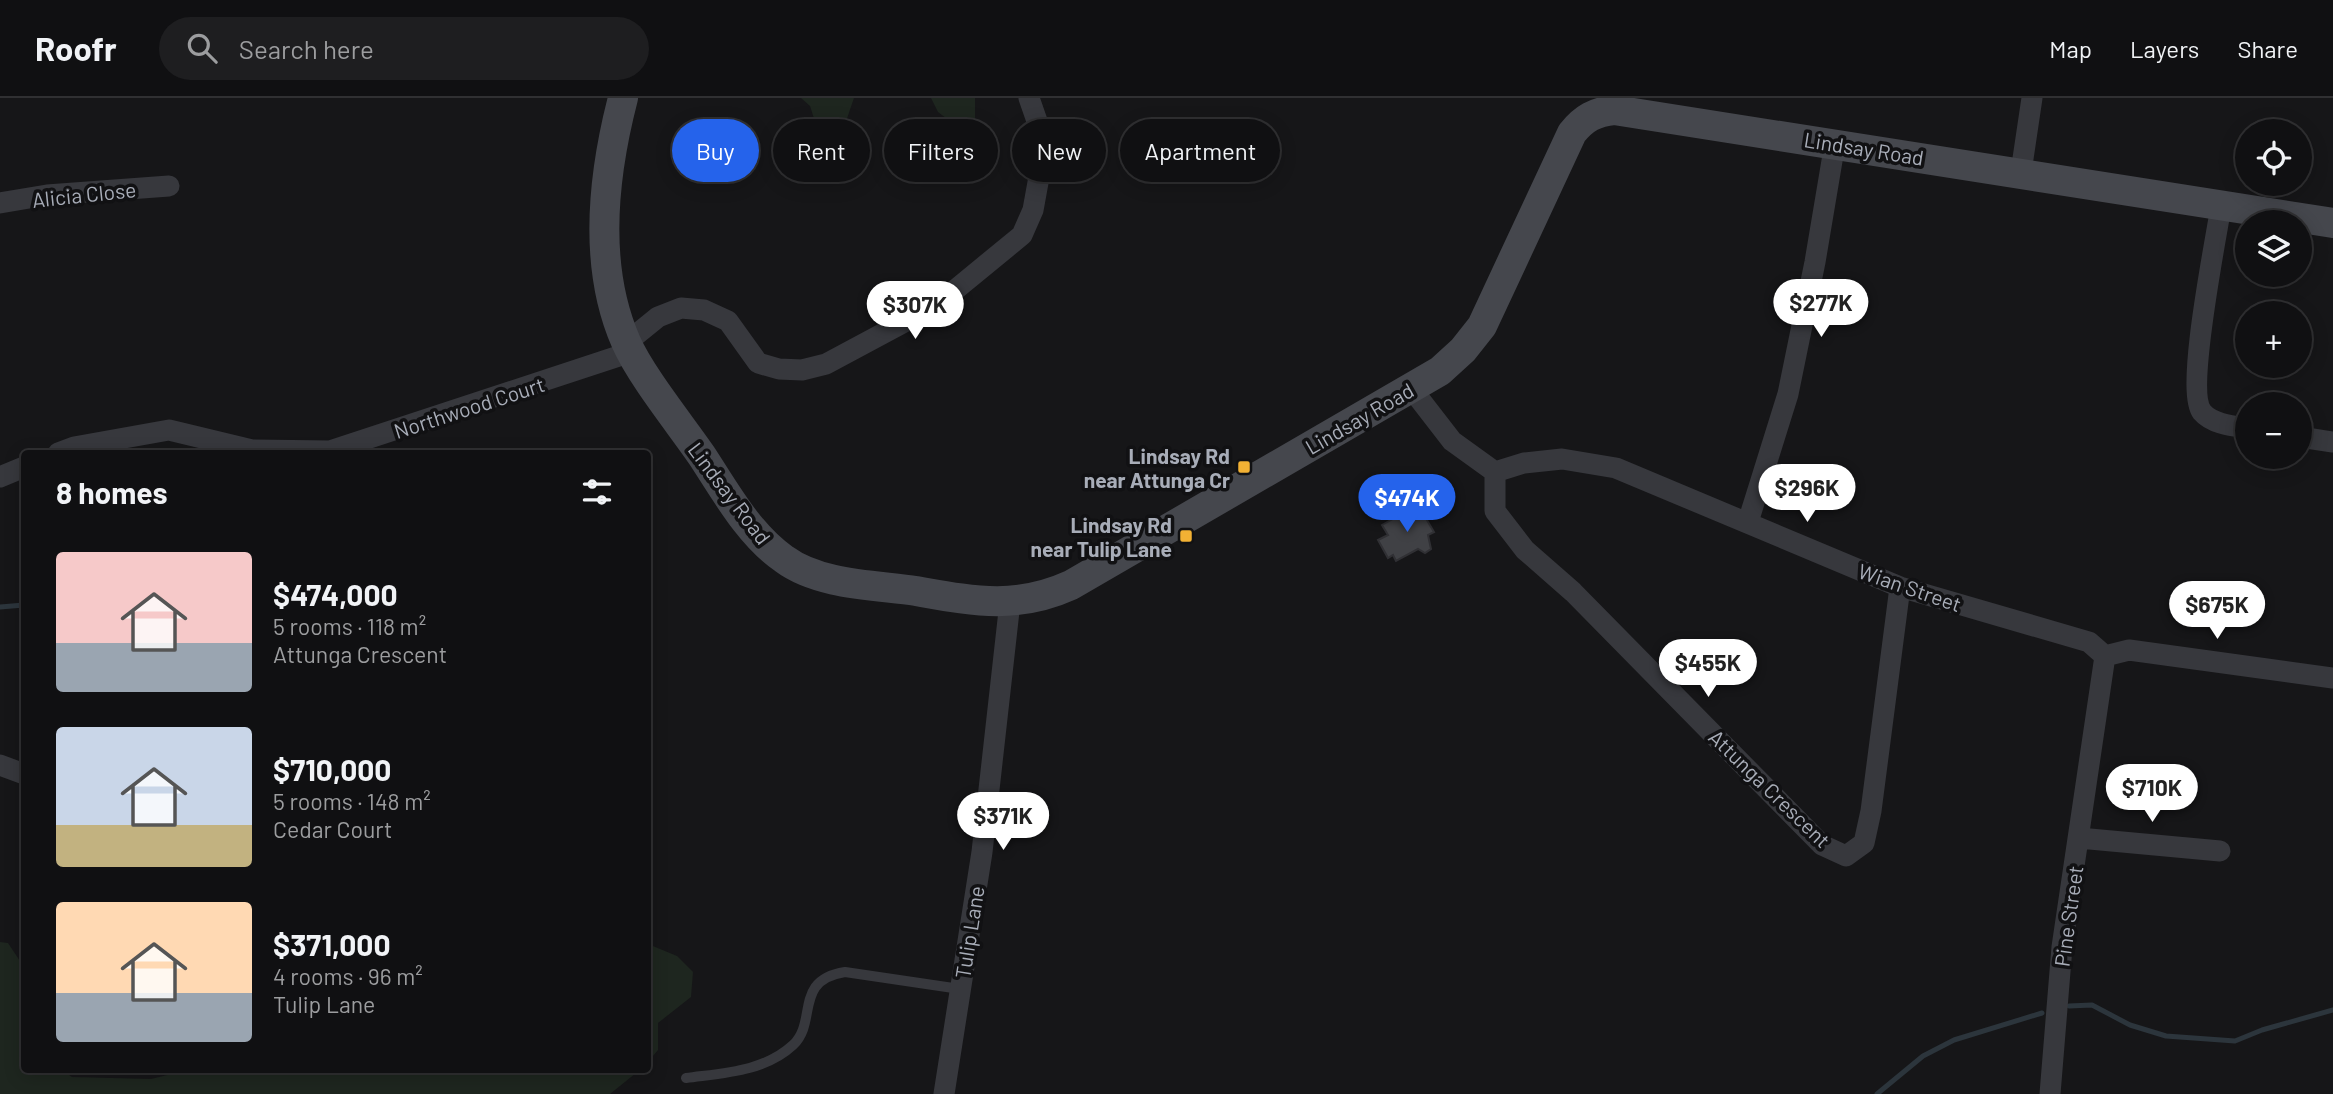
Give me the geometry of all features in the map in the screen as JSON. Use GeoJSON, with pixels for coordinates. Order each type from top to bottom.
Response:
{"type":"FeatureCollection","features":[{"type":"Feature","properties":{"kind":"street","name":"Lindsay Road"},"geometry":{"type":"LineString","coordinates":[[623,98],[611,171],[605,263],[610,300],[629,348],[751,527],[784,560],[804,570],[831,578],[977,601],[1010,603],[1040,597],[1071,585],[1411,388],[1454,360],[1476,335],[1572,133],[1597,105],[1614,110],[2333,223]]}},
{"type":"Feature","properties":{"kind":"street"},"geometry":{"type":"LineString","coordinates":[[629,348],[658,317],[681,309],[704,310],[729,321],[758,363],[779,369],[802,370],[826,364],[939,304],[1022,234],[1033,210],[1045,144],[1029,98]]}},
{"type":"Feature","properties":{"kind":"street"},"geometry":{"type":"LineString","coordinates":[[2021,172],[2032,98]]}},
{"type":"Feature","properties":{"kind":"street"},"geometry":{"type":"LineString","coordinates":[[1748,522],[1788,394],[1815,262],[1835,143]]}},
{"type":"Feature","properties":{"kind":"street","name":"Alicia Close"},"geometry":{"type":"LineString","coordinates":[[0,203],[47,195],[169,186]]}},
{"type":"Feature","properties":{"kind":"street"},"geometry":{"type":"LineString","coordinates":[[2221,206],[2198,359],[2196,394],[2201,411],[2211,418],[2235,425]]}},
{"type":"Feature","properties":{"kind":"street","name":"Northwood Court"},"geometry":{"type":"LineString","coordinates":[[333,450],[629,348]]}},
{"type":"Feature","properties":{"kind":"street"},"geometry":{"type":"LineString","coordinates":[[1411,388],[1452,441],[1495,472]]}},
{"type":"Feature","properties":{"kind":"street","name":"Northwood Court"},"geometry":{"type":"LineString","coordinates":[[66,450],[169,430],[252,450]]}},
{"type":"Feature","properties":{"kind":"street"},"geometry":{"type":"LineString","coordinates":[[2312,439],[2333,443]]}},
{"type":"Feature","properties":{"kind":"street","name":"Wian Street"},"geometry":{"type":"LineString","coordinates":[[1495,472],[1524,463],[1562,459],[1615,468],[1900,587],[2089,642],[2105,656]]}},
{"type":"Feature","properties":{"kind":"street"},"geometry":{"type":"LineString","coordinates":[[0,477],[21,468]]}},
{"type":"Feature","properties":{"kind":"street","name":"Attunga Crescent"},"geometry":{"type":"LineString","coordinates":[[1495,472],[1495,511],[1525,550],[1573,592],[1822,845],[1846,856],[1864,842],[1871,811],[1900,587]]}},
{"type":"Feature","properties":{"kind":"street","name":"Tulip Lane"},"geometry":{"type":"LineString","coordinates":[[944,1094],[982,852],[1010,603]]}},
{"type":"Feature","properties":{"kind":"street"},"geometry":{"type":"LineString","coordinates":[[2105,656],[2129,649],[2333,678]]}},
{"type":"Feature","properties":{"kind":"street","name":"Pine Street"},"geometry":{"type":"LineString","coordinates":[[2049,1094],[2063,947],[2105,656]]}},
{"type":"Feature","properties":{"kind":"street"},"geometry":{"type":"LineString","coordinates":[[0,765],[21,773]]}},
{"type":"Feature","properties":{"kind":"street"},"geometry":{"type":"LineString","coordinates":[[2079,838],[2220,851]]}},
{"type":"Feature","properties":{"kind":"lane"},"geometry":{"type":"LineString","coordinates":[[686,1078],[757,1066],[791,1047],[797,1040],[814,989],[831,974],[845,972],[960,989]]}},
{"type":"Feature","properties":{"kind":"shaded area"},"geometry":{"type":"Polygon","coordinates":[[[801,98],[854,98],[847,119],[814,119],[810,106],[801,98]]]}},
{"type":"Feature","properties":{"kind":"shaded area"},"geometry":{"type":"Polygon","coordinates":[[[931,98],[975,98],[975,119],[947,119],[938,112],[931,98]]]}},
{"type":"Feature","properties":{"kind":"shaded area"},"geometry":{"type":"Polygon","coordinates":[[[0,942],[8,943],[21,962],[21,1073],[151,1079],[176,1073],[636,1073],[610,1094],[0,1094],[0,942]]]}},
{"type":"Feature","properties":{"kind":"shaded area"},"geometry":{"type":"Polygon","coordinates":[[[651,945],[677,956],[693,972],[691,997],[658,1023],[658,1050],[651,1058],[651,945]]]}},
{"type":"Feature","properties":{"kind":"building"},"geometry":{"type":"Polygon","coordinates":[[[1418,505],[1434,532],[1428,535],[1431,549],[1425,553],[1418,549],[1396,561],[1393,555],[1388,558],[1378,540],[1388,535],[1382,525],[1418,505]]]}},
{"type":"Feature","properties":{"kind":"waterway"},"geometry":{"type":"LineString","coordinates":[[0,607],[21,605]]}},
{"type":"Feature","properties":{"kind":"waterway"},"geometry":{"type":"LineString","coordinates":[[2069,1006],[2092,1005],[2130,1025],[2166,1036],[2235,1041],[2262,1030],[2333,1010]]}},
{"type":"Feature","properties":{"kind":"waterway"},"geometry":{"type":"LineString","coordinates":[[1877,1094],[1923,1056],[1954,1040],[2042,1013]]}},
{"type":"Feature","properties":{"kind":"place","name":"Lindsay Rd near Attunga Cr"},"geometry":{"type":"Point","coordinates":[1244,467]}},
{"type":"Feature","properties":{"kind":"place","name":"Lindsay Rd near Tulip Lane"},"geometry":{"type":"Point","coordinates":[1186,536]}}]}
